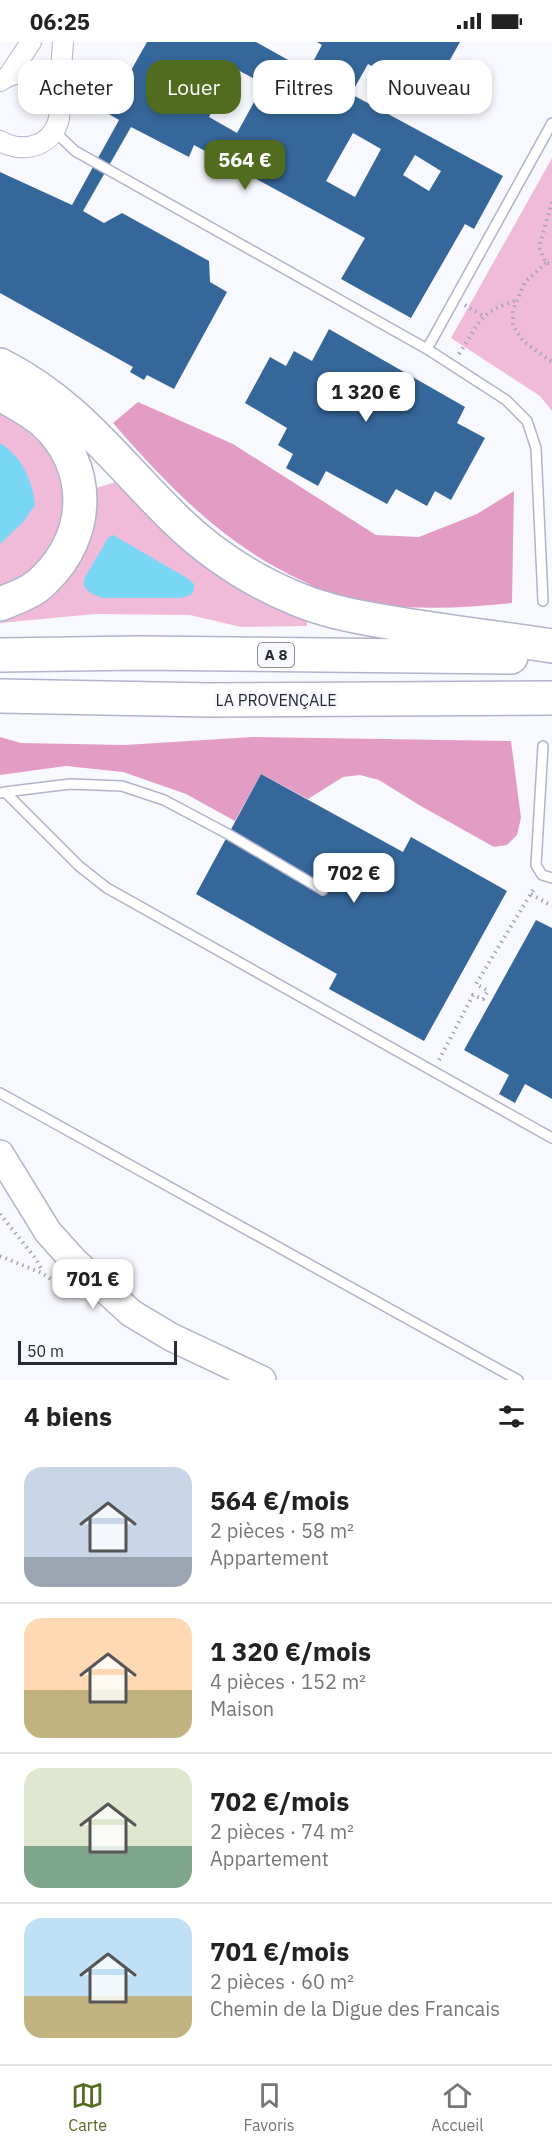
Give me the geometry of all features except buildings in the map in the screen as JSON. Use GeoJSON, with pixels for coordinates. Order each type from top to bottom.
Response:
{"type":"FeatureCollection","features":[{"type":"Feature","properties":{"kind":"highway"},"geometry":{"type":"LineString","coordinates":[[0,364],[28,380],[60,403],[92,431],[183,526],[226,561],[262,583],[298,600],[347,614],[421,628],[552,646]]}},
{"type":"Feature","properties":{"kind":"highway"},"geometry":{"type":"LineString","coordinates":[[0,394],[44,422],[61,442],[73,462],[80,489],[78,523],[74,540],[62,562],[43,582],[20,596],[0,604]]}},
{"type":"Feature","properties":{"kind":"highway","name":"A 8"},"geometry":{"type":"LineString","coordinates":[[0,655],[139,653],[552,657]]}},
{"type":"Feature","properties":{"kind":"highway","name":"LA PROVENÇALE"},"geometry":{"type":"LineString","coordinates":[[0,696],[210,700],[552,698]]}},
{"type":"Feature","properties":{"kind":"main road"},"geometry":{"type":"LineString","coordinates":[[0,1154],[48,1232],[74,1261],[123,1307],[171,1337],[262,1380]]}},
{"type":"Feature","properties":{"kind":"street"},"geometry":{"type":"LineString","coordinates":[[4,78],[31,42]]}},
{"type":"Feature","properties":{"kind":"street"},"geometry":{"type":"LineString","coordinates":[[62,60],[63,42]]}},
{"type":"Feature","properties":{"kind":"street"},"geometry":{"type":"LineString","coordinates":[[0,141],[8,146],[28,148],[38,145],[54,131],[59,114]]}},
{"type":"Feature","properties":{"kind":"lane"},"geometry":{"type":"LineString","coordinates":[[427,349],[552,123]]}},
{"type":"Feature","properties":{"kind":"lane"},"geometry":{"type":"LineString","coordinates":[[54,131],[75,151],[427,349],[506,400],[526,421],[536,448],[543,601]]}},
{"type":"Feature","properties":{"kind":"lane"},"geometry":{"type":"LineString","coordinates":[[543,746],[536,866],[547,877]]}},
{"type":"Feature","properties":{"kind":"lane"},"geometry":{"type":"LineString","coordinates":[[2,792],[70,784],[122,786],[164,800],[228,834],[323,890]]}},
{"type":"Feature","properties":{"kind":"lane"},"geometry":{"type":"LineString","coordinates":[[2,792],[79,866],[107,888],[552,1138]]}},
{"type":"Feature","properties":{"kind":"lane"},"geometry":{"type":"LineString","coordinates":[[0,1093],[518,1380]]}},
{"type":"Feature","properties":{"kind":"path"},"geometry":{"type":"LineString","coordinates":[[546,263],[539,247],[552,202]]}},
{"type":"Feature","properties":{"kind":"path"},"geometry":{"type":"LineString","coordinates":[[552,263],[546,263],[525,282],[513,310],[513,326],[523,341],[552,362]]}},
{"type":"Feature","properties":{"kind":"path"},"geometry":{"type":"LineString","coordinates":[[452,365],[483,316],[500,305],[518,300]]}},
{"type":"Feature","properties":{"kind":"path"},"geometry":{"type":"LineString","coordinates":[[432,1071],[473,996],[483,999],[488,991],[476,984],[531,894],[547,877]]}},
{"type":"Feature","properties":{"kind":"path"},"geometry":{"type":"LineString","coordinates":[[531,894],[552,906]]}},
{"type":"Feature","properties":{"kind":"path"},"geometry":{"type":"LineString","coordinates":[[0,1214],[36,1259],[42,1273]]}},
{"type":"Feature","properties":{"kind":"shaded area"},"geometry":{"type":"Polygon","coordinates":[[[552,158],[552,411],[540,396],[451,338],[552,158]]]}},
{"type":"Feature","properties":{"kind":"shaded area"},"geometry":{"type":"Polygon","coordinates":[[[138,402],[233,444],[376,535],[419,537],[477,514],[514,491],[512,603],[426,608],[362,602],[331,595],[274,567],[200,513],[177,492],[113,423],[138,402]]]}},
{"type":"Feature","properties":{"kind":"shaded area"},"geometry":{"type":"Polygon","coordinates":[[[0,414],[27,431],[41,444],[51,458],[61,488],[63,504],[61,520],[49,550],[30,571],[0,588],[0,414]]]}},
{"type":"Feature","properties":{"kind":"shaded area"},"geometry":{"type":"Polygon","coordinates":[[[119,481],[154,521],[202,563],[307,617],[307,626],[241,627],[190,615],[95,614],[0,623],[0,618],[26,610],[54,594],[77,567],[96,511],[93,489],[119,481]]]}},
{"type":"Feature","properties":{"kind":"shaded area"},"geometry":{"type":"Polygon","coordinates":[[[0,737],[21,743],[125,745],[252,737],[511,741],[521,818],[517,835],[507,845],[494,847],[379,780],[360,775],[343,777],[308,799],[261,774],[235,821],[186,794],[123,772],[66,766],[0,775],[0,737]]]}},
{"type":"Feature","properties":{"kind":"water"},"geometry":{"type":"Polygon","coordinates":[[[0,443],[8,448],[25,470],[32,487],[35,505],[24,521],[0,544],[0,443]]]}},
{"type":"Feature","properties":{"kind":"water"},"geometry":{"type":"Polygon","coordinates":[[[113,535],[187,578],[194,584],[192,593],[177,598],[103,598],[90,593],[84,586],[84,579],[108,538],[113,535]]]}}]}
